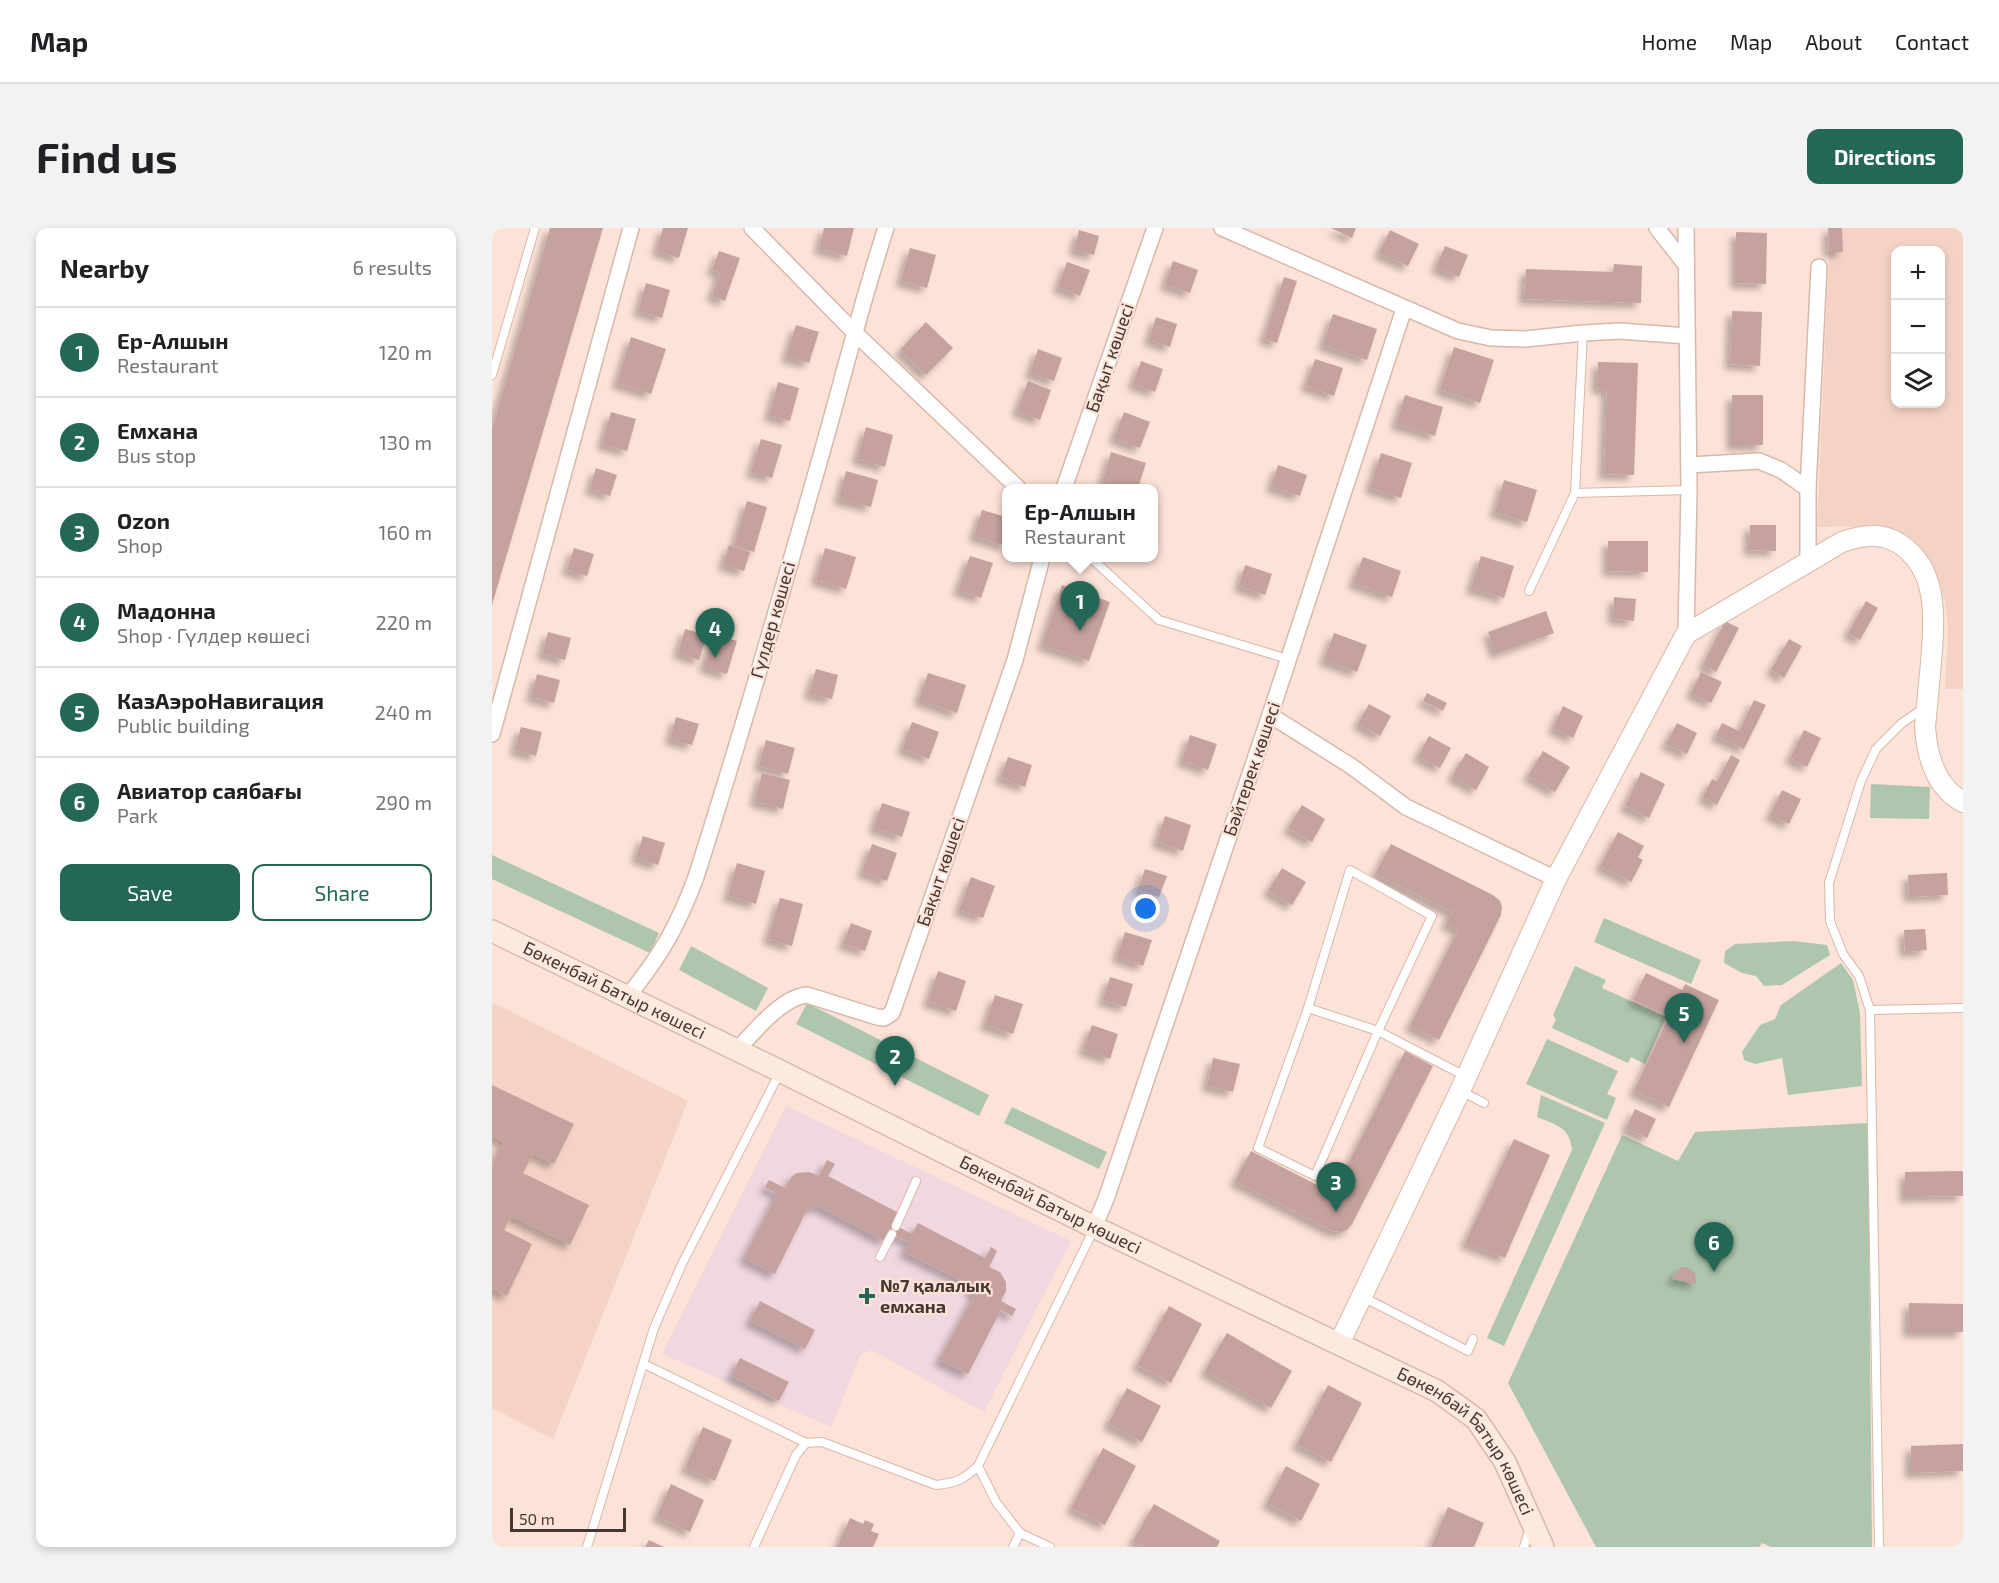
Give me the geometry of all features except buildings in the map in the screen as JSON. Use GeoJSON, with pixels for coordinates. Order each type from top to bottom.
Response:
{"type":"FeatureCollection","features":[{"type":"Feature","properties":{"kind":"main road","name":"Бөкенбай Батыр көшесі"},"geometry":{"type":"LineString","coordinates":[[492,931],[1095,1227],[1437,1391],[1476,1419],[1505,1462],[1543,1547]]}},
{"type":"Feature","properties":{"kind":"street"},"geometry":{"type":"LineString","coordinates":[[492,734],[632,228]]}},
{"type":"Feature","properties":{"kind":"street"},"geometry":{"type":"LineString","coordinates":[[752,228],[855,333],[1013,484]]}},
{"type":"Feature","properties":{"kind":"street","name":"Гүлдер көшесі"},"geometry":{"type":"LineString","coordinates":[[627,997],[668,943],[696,877],[781,594],[886,228]]}},
{"type":"Feature","properties":{"kind":"street","name":"Бақыт көшесі"},"geometry":{"type":"LineString","coordinates":[[1066,484],[1155,228]]}},
{"type":"Feature","properties":{"kind":"street"},"geometry":{"type":"LineString","coordinates":[[1222,228],[1404,309],[1458,331],[1491,339],[1642,332],[1687,336]]}},
{"type":"Feature","properties":{"kind":"street"},"geometry":{"type":"LineString","coordinates":[[1657,228],[1686,265]]}},
{"type":"Feature","properties":{"kind":"street"},"geometry":{"type":"LineString","coordinates":[[1339,1344],[1463,1084],[1556,879],[1686,634],[1689,465],[1686,228]]}},
{"type":"Feature","properties":{"kind":"street"},"geometry":{"type":"LineString","coordinates":[[1808,561],[1808,489],[1819,267]]}},
{"type":"Feature","properties":{"kind":"street","name":"Бәйтерек көшесі"},"geometry":{"type":"LineString","coordinates":[[1095,1227],[1270,716],[1404,309]]}},
{"type":"Feature","properties":{"kind":"street"},"geometry":{"type":"LineString","coordinates":[[1689,465],[1759,461],[1781,470],[1808,489]]}},
{"type":"Feature","properties":{"kind":"street"},"geometry":{"type":"LineString","coordinates":[[1686,634],[1842,542],[1868,535],[1881,536],[1894,541],[1915,557],[1928,581],[1933,604],[1933,637],[1928,706],[1924,727],[1929,757],[1944,787],[1963,802]]}},
{"type":"Feature","properties":{"kind":"street","name":"Бақыт көшесі"},"geometry":{"type":"LineString","coordinates":[[737,1050],[784,1004],[800,996],[807,995],[877,1017],[884,1018],[892,1013],[1015,660],[1041,562]]}},
{"type":"Feature","properties":{"kind":"street"},"geometry":{"type":"LineString","coordinates":[[1270,716],[1351,766],[1406,807],[1556,879]]}},
{"type":"Feature","properties":{"kind":"lane"},"geometry":{"type":"LineString","coordinates":[[492,375],[535,228]]}},
{"type":"Feature","properties":{"kind":"lane"},"geometry":{"type":"LineString","coordinates":[[1529,591],[1575,493],[1582,333]]}},
{"type":"Feature","properties":{"kind":"lane"},"geometry":{"type":"LineString","coordinates":[[1575,493],[1689,490]]}},
{"type":"Feature","properties":{"kind":"lane"},"geometry":{"type":"LineString","coordinates":[[1095,562],[1158,620],[1288,659]]}},
{"type":"Feature","properties":{"kind":"lane"},"geometry":{"type":"LineString","coordinates":[[1879,1547],[1870,1010],[1859,976],[1843,954],[1830,921],[1829,883],[1861,781],[1876,749],[1902,723],[1928,706]]}},
{"type":"Feature","properties":{"kind":"lane"},"geometry":{"type":"LineString","coordinates":[[1350,870],[1432,916],[1378,1031],[1315,1176],[1258,1148],[1308,1008],[1350,870]]}},
{"type":"Feature","properties":{"kind":"lane"},"geometry":{"type":"LineString","coordinates":[[1308,1008],[1378,1031],[1463,1084],[1484,1102]]}},
{"type":"Feature","properties":{"kind":"lane"},"geometry":{"type":"LineString","coordinates":[[1870,1010],[1963,1008]]}},
{"type":"Feature","properties":{"kind":"lane"},"geometry":{"type":"LineString","coordinates":[[587,1547],[654,1328],[682,1264],[780,1071]]}},
{"type":"Feature","properties":{"kind":"lane"},"geometry":{"type":"LineString","coordinates":[[880,1257],[916,1181]]}},
{"type":"Feature","properties":{"kind":"lane"},"geometry":{"type":"LineString","coordinates":[[644,1364],[806,1443],[822,1442],[936,1485],[955,1483],[978,1466],[1095,1227]]}},
{"type":"Feature","properties":{"kind":"lane"},"geometry":{"type":"LineString","coordinates":[[1362,1296],[1468,1351],[1473,1339]]}},
{"type":"Feature","properties":{"kind":"lane"},"geometry":{"type":"LineString","coordinates":[[754,1547],[796,1455],[806,1443]]}},
{"type":"Feature","properties":{"kind":"lane"},"geometry":{"type":"LineString","coordinates":[[978,1466],[996,1502],[1020,1533],[1050,1547]]}},
{"type":"Feature","properties":{"kind":"lane"},"geometry":{"type":"LineString","coordinates":[[1524,1547],[1532,1521]]}},
{"type":"Feature","properties":{"kind":"lane"},"geometry":{"type":"LineString","coordinates":[[1013,1547],[1020,1533]]}},
{"type":"Feature","properties":{"kind":"shaded area"},"geometry":{"type":"Polygon","coordinates":[[[1830,228],[1963,228],[1963,689],[1945,689],[1948,628],[1940,584],[1920,551],[1882,526],[1817,527],[1830,228]]]}},
{"type":"Feature","properties":{"kind":"shaded area"},"geometry":{"type":"Polygon","coordinates":[[[492,1002],[688,1101],[553,1439],[492,1408],[492,1002]]]}},
{"type":"Feature","properties":{"kind":"shaded area","name":"№7 қалалық емхана"},"geometry":{"type":"Polygon","coordinates":[[[786,1106],[1071,1241],[984,1412],[872,1350],[860,1355],[831,1427],[662,1354],[786,1106]]]}},
{"type":"Feature","properties":{"kind":"green space"},"geometry":{"type":"Polygon","coordinates":[[[1871,784],[1930,787],[1929,819],[1870,818],[1871,784]]]}},
{"type":"Feature","properties":{"kind":"green space"},"geometry":{"type":"Polygon","coordinates":[[[492,855],[659,933],[650,953],[492,879],[492,855]]]}},
{"type":"Feature","properties":{"kind":"green space"},"geometry":{"type":"Polygon","coordinates":[[[1604,918],[1701,960],[1691,984],[1594,942],[1604,918]]]}},
{"type":"Feature","properties":{"kind":"green space"},"geometry":{"type":"Polygon","coordinates":[[[1793,941],[1827,945],[1830,955],[1782,985],[1764,986],[1756,976],[1742,973],[1724,963],[1725,951],[1735,944],[1793,941]]]}},
{"type":"Feature","properties":{"kind":"green space"},"geometry":{"type":"Polygon","coordinates":[[[691,946],[768,988],[756,1011],[679,970],[691,946]]]}},
{"type":"Feature","properties":{"kind":"green space"},"geometry":{"type":"Polygon","coordinates":[[[1841,963],[1853,980],[1860,1013],[1862,1086],[1788,1095],[1782,1058],[1755,1064],[1744,1060],[1742,1052],[1760,1025],[1775,1019],[1781,1005],[1841,963]]]}},
{"type":"Feature","properties":{"kind":"green space"},"geometry":{"type":"Polygon","coordinates":[[[1575,966],[1606,980],[1602,988],[1666,1017],[1645,1064],[1631,1057],[1628,1063],[1552,1028],[1556,1019],[1553,1015],[1575,966]]]}},
{"type":"Feature","properties":{"kind":"green space"},"geometry":{"type":"Polygon","coordinates":[[[807,1003],[989,1095],[979,1116],[796,1024],[807,1003]]]}},
{"type":"Feature","properties":{"kind":"green space"},"geometry":{"type":"Polygon","coordinates":[[[1547,1039],[1618,1071],[1607,1094],[1616,1098],[1607,1120],[1526,1084],[1547,1039]]]}},
{"type":"Feature","properties":{"kind":"green space"},"geometry":{"type":"Polygon","coordinates":[[[1541,1095],[1605,1123],[1504,1346],[1487,1338],[1572,1150],[1568,1136],[1561,1128],[1537,1117],[1541,1095]]]}},
{"type":"Feature","properties":{"kind":"green space"},"geometry":{"type":"Polygon","coordinates":[[[1012,1107],[1107,1152],[1099,1169],[1004,1123],[1012,1107]]]}},
{"type":"Feature","properties":{"kind":"green space"},"geometry":{"type":"Polygon","coordinates":[[[1868,1123],[1872,1547],[1771,1547],[1762,1543],[1759,1547],[1596,1547],[1508,1383],[1622,1135],[1678,1161],[1695,1132],[1868,1123]]]}},
{"type":"Feature","properties":{"kind":"place","name":"Ер-Алшын"},"geometry":{"type":"Point","coordinates":[1080,631]}},
{"type":"Feature","properties":{"kind":"place","name":"Мадонна"},"geometry":{"type":"Point","coordinates":[715,658]}},
{"type":"Feature","properties":{"kind":"place","name":"КазАэроНавигация"},"geometry":{"type":"Point","coordinates":[1684,1043]}},
{"type":"Feature","properties":{"kind":"place","name":"Емхана"},"geometry":{"type":"Point","coordinates":[895,1086]}},
{"type":"Feature","properties":{"kind":"place","name":"Ozon"},"geometry":{"type":"Point","coordinates":[1336,1212]}},
{"type":"Feature","properties":{"kind":"place","name":"Авиатор саябағы"},"geometry":{"type":"Point","coordinates":[1714,1272]}},
{"type":"Feature","properties":{"kind":"place","name":"№7 қалалық емхана"},"geometry":{"type":"Point","coordinates":[867,1296]}}]}
